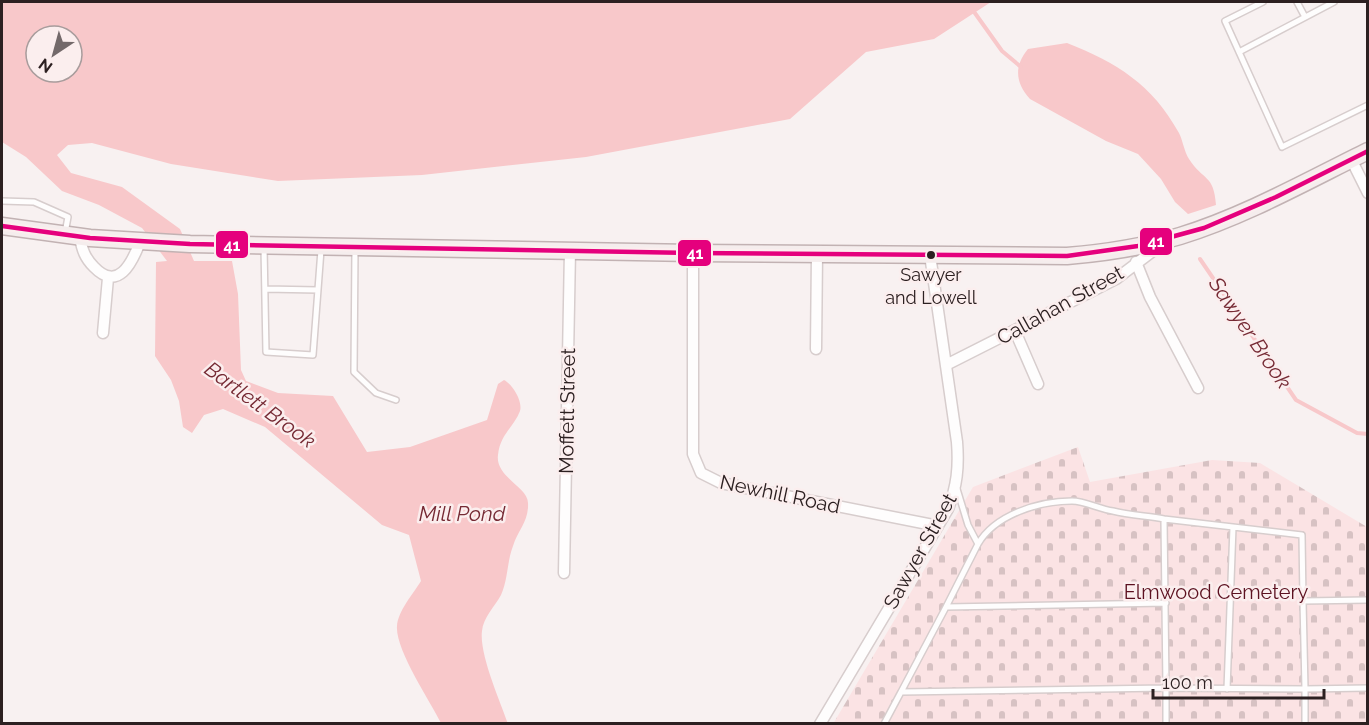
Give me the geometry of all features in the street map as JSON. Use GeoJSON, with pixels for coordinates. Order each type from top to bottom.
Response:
{"type":"FeatureCollection","features":[{"type":"Feature","properties":{"kind":"main road"},"geometry":{"type":"LineString","coordinates":[[2,226],[73,236],[190,244],[693,253],[1067,256],[1104,253],[1170,238],[1255,206],[1368,151]]}},
{"type":"Feature","properties":{"kind":"street"},"geometry":{"type":"LineString","coordinates":[[1351,159],[1368,193]]}},
{"type":"Feature","properties":{"kind":"street"},"geometry":{"type":"LineString","coordinates":[[73,236],[84,255],[101,274],[108,278],[113,278],[129,265],[144,242]]}},
{"type":"Feature","properties":{"kind":"street","name":"Callahan Street"},"geometry":{"type":"LineString","coordinates":[[946,365],[1116,279],[1170,238]]}},
{"type":"Feature","properties":{"kind":"street","name":"Moffett Street"},"geometry":{"type":"LineString","coordinates":[[564,573],[570,250]]}},
{"type":"Feature","properties":{"kind":"street","name":"Newhill Road"},"geometry":{"type":"LineString","coordinates":[[693,253],[693,454],[701,474],[721,483],[938,526]]}},
{"type":"Feature","properties":{"kind":"street"},"geometry":{"type":"LineString","coordinates":[[816,349],[817,254]]}},
{"type":"Feature","properties":{"kind":"street","name":"Sawyer Street"},"geometry":{"type":"LineString","coordinates":[[820,723],[948,509],[956,488],[959,465],[930,255]]}},
{"type":"Feature","properties":{"kind":"street"},"geometry":{"type":"LineString","coordinates":[[1136,262],[1150,297],[1198,388]]}},
{"type":"Feature","properties":{"kind":"street"},"geometry":{"type":"LineString","coordinates":[[103,333],[108,278]]}},
{"type":"Feature","properties":{"kind":"street"},"geometry":{"type":"LineString","coordinates":[[1015,331],[1038,384]]}},
{"type":"Feature","properties":{"kind":"lane"},"geometry":{"type":"LineString","coordinates":[[1263,2],[1225,21],[1282,147],[1368,105]]}},
{"type":"Feature","properties":{"kind":"lane"},"geometry":{"type":"LineString","coordinates":[[1297,2],[1305,17]]}},
{"type":"Feature","properties":{"kind":"lane"},"geometry":{"type":"LineString","coordinates":[[1239,52],[1334,2]]}},
{"type":"Feature","properties":{"kind":"lane"},"geometry":{"type":"LineString","coordinates":[[2,201],[34,202],[68,217],[73,236]]}},
{"type":"Feature","properties":{"kind":"lane"},"geometry":{"type":"LineString","coordinates":[[264,245],[266,352],[313,355],[322,245]]}},
{"type":"Feature","properties":{"kind":"lane"},"geometry":{"type":"LineString","coordinates":[[355,246],[354,372],[376,393],[396,400]]}},
{"type":"Feature","properties":{"kind":"lane"},"geometry":{"type":"LineString","coordinates":[[265,288],[318,290]]}},
{"type":"Feature","properties":{"kind":"lane"},"geometry":{"type":"LineString","coordinates":[[956,488],[968,525],[978,544]]}},
{"type":"Feature","properties":{"kind":"lane"},"geometry":{"type":"LineString","coordinates":[[884,723],[985,531],[1002,519],[1049,503],[1074,501],[1113,511],[1164,519],[1302,535],[1305,723]]}},
{"type":"Feature","properties":{"kind":"lane"},"geometry":{"type":"LineString","coordinates":[[1164,519],[1166,723]]}},
{"type":"Feature","properties":{"kind":"lane"},"geometry":{"type":"LineString","coordinates":[[1227,689],[1233,527]]}},
{"type":"Feature","properties":{"kind":"lane"},"geometry":{"type":"LineString","coordinates":[[1303,601],[1368,600]]}},
{"type":"Feature","properties":{"kind":"lane"},"geometry":{"type":"LineString","coordinates":[[946,607],[1166,603]]}},
{"type":"Feature","properties":{"kind":"lane"},"geometry":{"type":"LineString","coordinates":[[901,692],[1368,688]]}},
{"type":"Feature","properties":{"kind":"green space","name":"Elmwood Cemetery"},"geometry":{"type":"Polygon","coordinates":[[[1078,447],[1090,482],[1212,460],[1260,463],[1367,527],[1367,723],[833,724],[973,487],[1078,447]]]}},
{"type":"Feature","properties":{"kind":"water"},"geometry":{"type":"Polygon","coordinates":[[[2,2],[991,2],[934,39],[866,52],[790,119],[586,157],[422,175],[278,181],[171,164],[92,143],[68,145],[57,155],[71,173],[122,187],[180,229],[194,261],[232,261],[238,294],[241,370],[246,381],[278,393],[333,396],[367,452],[410,447],[487,420],[498,384],[504,380],[513,389],[521,407],[501,442],[498,463],[506,476],[527,497],[528,509],[511,552],[501,595],[487,617],[482,631],[487,664],[508,724],[441,723],[414,675],[401,648],[397,626],[403,609],[421,581],[409,535],[382,525],[265,427],[223,409],[204,415],[192,433],[183,427],[179,401],[171,380],[155,356],[156,262],[167,261],[142,228],[99,205],[62,191],[26,157],[2,142],[2,2]]]}},
{"type":"Feature","properties":{"kind":"water"},"geometry":{"type":"Polygon","coordinates":[[[1067,43],[1117,67],[1145,88],[1157,101],[1179,133],[1189,159],[1213,188],[1216,205],[1188,214],[1175,202],[1161,179],[1138,154],[1106,141],[1030,99],[1019,81],[1018,74],[1023,55],[1028,49],[1067,43]]]}},
{"type":"Feature","properties":{"kind":"waterway","name":"Sawyer Brook"},"geometry":{"type":"LineString","coordinates":[[967,2],[1002,51],[1021,67]]}},
{"type":"Feature","properties":{"kind":"waterway","name":"Sawyer Brook"},"geometry":{"type":"LineString","coordinates":[[1200,259],[1296,400],[1357,433],[1368,434]]}},
{"type":"Feature","properties":{"kind":"transit line","name":"41"},"geometry":{"type":"LineString","coordinates":[[2,226],[90,238],[190,244],[693,253],[1067,256],[1138,246],[1204,228],[1276,197],[1368,151]]}},
{"type":"Feature","properties":{"kind":"place","name":"Sawyer and Lowell"},"geometry":{"type":"Point","coordinates":[931,255]}},
{"type":"Feature","properties":{"kind":"water label","name":"Bartlett Brook"},"geometry":{"type":"Point","coordinates":[260,405]}},
{"type":"Feature","properties":{"kind":"water label","name":"Mill Pond"},"geometry":{"type":"Point","coordinates":[462,514]}}]}
